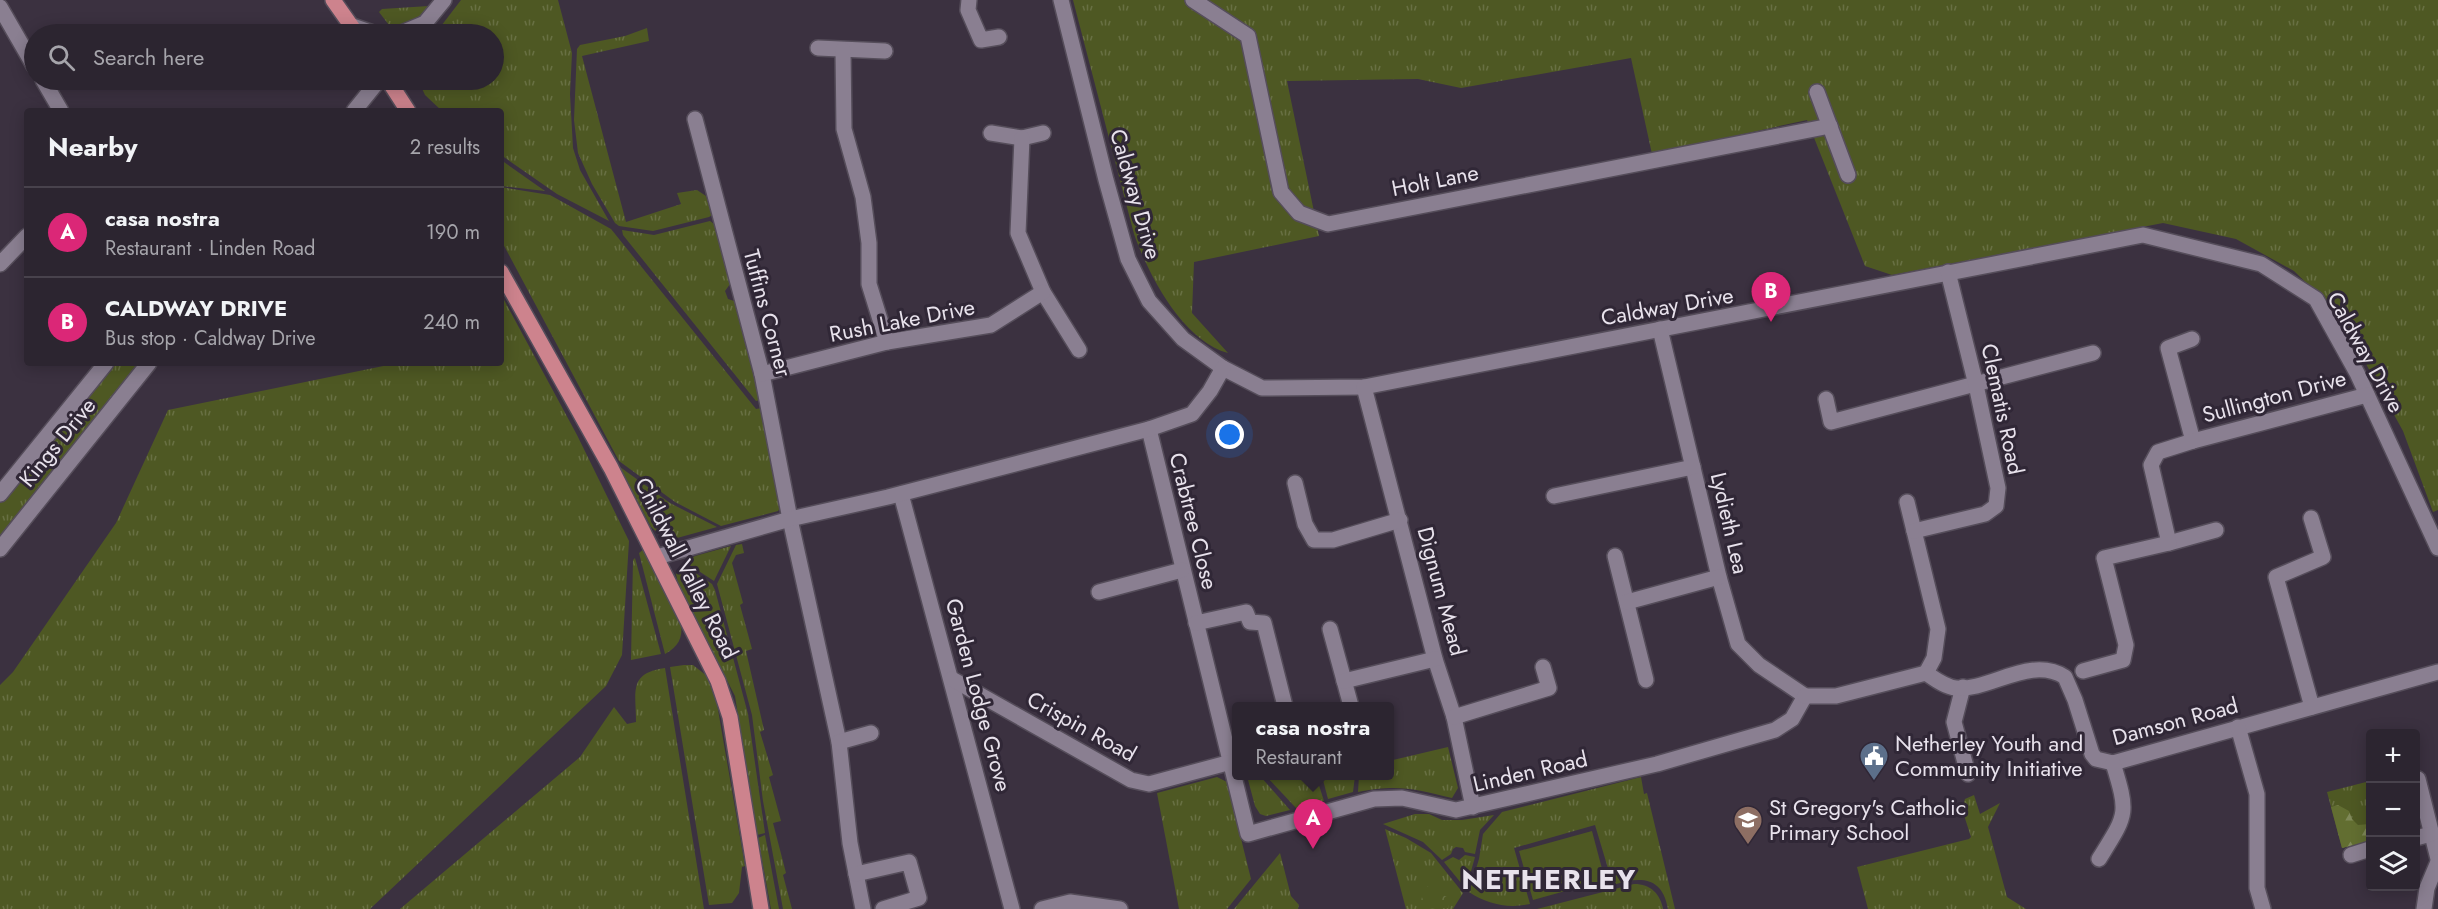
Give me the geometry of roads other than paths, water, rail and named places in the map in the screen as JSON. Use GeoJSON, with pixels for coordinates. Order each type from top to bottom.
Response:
{"type":"FeatureCollection","features":[{"type":"Feature","properties":{"kind":"main road"},"geometry":{"type":"LineString","coordinates":[[333,0],[350,24]]}},
{"type":"Feature","properties":{"kind":"main road"},"geometry":{"type":"LineString","coordinates":[[394,90],[406,108]]}},
{"type":"Feature","properties":{"kind":"main road","name":"Childwall Valley Road"},"geometry":{"type":"LineString","coordinates":[[504,277],[606,458],[718,681],[730,717],[761,909]]}},
{"type":"Feature","properties":{"kind":"street"},"geometry":{"type":"LineString","coordinates":[[424,24],[444,0]]}},
{"type":"Feature","properties":{"kind":"street"},"geometry":{"type":"LineString","coordinates":[[969,0],[968,10],[981,40],[999,37]]}},
{"type":"Feature","properties":{"kind":"street","name":"Caldway Drive"},"geometry":{"type":"LineString","coordinates":[[1061,0],[1128,259],[1149,301],[1183,339],[1223,368],[1262,388],[1364,387],[1660,329],[1749,314],[1948,272],[2143,235],[2261,264],[2316,299],[2367,395],[2438,548]]}},
{"type":"Feature","properties":{"kind":"street","name":"Holt Lane"},"geometry":{"type":"LineString","coordinates":[[1193,0],[1248,36],[1281,192],[1299,213],[1328,224],[1830,126]]}},
{"type":"Feature","properties":{"kind":"street"},"geometry":{"type":"LineString","coordinates":[[0,7],[24,49]]}},
{"type":"Feature","properties":{"kind":"street"},"geometry":{"type":"LineString","coordinates":[[818,48],[885,51]]}},
{"type":"Feature","properties":{"kind":"street"},"geometry":{"type":"LineString","coordinates":[[843,50],[844,129],[863,198],[869,243],[869,284],[888,342]]}},
{"type":"Feature","properties":{"kind":"street"},"geometry":{"type":"LineString","coordinates":[[49,90],[59,108]]}},
{"type":"Feature","properties":{"kind":"street"},"geometry":{"type":"LineString","coordinates":[[356,108],[371,90]]}},
{"type":"Feature","properties":{"kind":"street"},"geometry":{"type":"LineString","coordinates":[[1818,92],[1848,175]]}},
{"type":"Feature","properties":{"kind":"street","name":"Tuffins Corner"},"geometry":{"type":"LineString","coordinates":[[695,119],[762,374],[790,519]]}},
{"type":"Feature","properties":{"kind":"street"},"geometry":{"type":"LineString","coordinates":[[991,133],[1022,138],[1043,134]]}},
{"type":"Feature","properties":{"kind":"street"},"geometry":{"type":"LineString","coordinates":[[1022,138],[1018,233],[1043,292],[1079,350]]}},
{"type":"Feature","properties":{"kind":"street"},"geometry":{"type":"LineString","coordinates":[[0,264],[24,239]]}},
{"type":"Feature","properties":{"kind":"street","name":"Clematis Road"},"geometry":{"type":"LineString","coordinates":[[1914,531],[1985,514],[1996,506],[1998,488],[1948,272]]}},
{"type":"Feature","properties":{"kind":"street","name":"Rush Lake Drive"},"geometry":{"type":"LineString","coordinates":[[762,374],[888,342],[992,325],[1043,292]]}},
{"type":"Feature","properties":{"kind":"street","name":"Lydieth Lea"},"geometry":{"type":"LineString","coordinates":[[1660,329],[1737,644],[1759,665],[1805,696]]}},
{"type":"Feature","properties":{"kind":"street","name":"Sullington Drive"},"geometry":{"type":"LineString","coordinates":[[2192,339],[2168,348],[2193,441]]}},
{"type":"Feature","properties":{"kind":"street"},"geometry":{"type":"LineString","coordinates":[[1826,399],[1831,422],[2093,353]]}},
{"type":"Feature","properties":{"kind":"street"},"geometry":{"type":"LineString","coordinates":[[0,494],[104,366]]}},
{"type":"Feature","properties":{"kind":"street","name":"Kings Drive"},"geometry":{"type":"LineString","coordinates":[[0,549],[146,366]]}},
{"type":"Feature","properties":{"kind":"street"},"geometry":{"type":"LineString","coordinates":[[657,558],[790,519],[901,494],[1149,429],[1192,414],[1210,391],[1223,368]]}},
{"type":"Feature","properties":{"kind":"street","name":"Dignum Mead"},"geometry":{"type":"LineString","coordinates":[[1364,387],[1435,659],[1454,717],[1473,807]]}},
{"type":"Feature","properties":{"kind":"street","name":"Sullington Drive"},"geometry":{"type":"LineString","coordinates":[[2169,543],[2151,465],[2158,452],[2367,395]]}},
{"type":"Feature","properties":{"kind":"street","name":"Crabtree Close"},"geometry":{"type":"LineString","coordinates":[[1149,429],[1182,570],[1232,762]]}},
{"type":"Feature","properties":{"kind":"street"},"geometry":{"type":"LineString","coordinates":[[1554,496],[1694,467]]}},
{"type":"Feature","properties":{"kind":"street"},"geometry":{"type":"LineString","coordinates":[[1295,483],[1305,524],[1314,540],[1334,540],[1400,520]]}},
{"type":"Feature","properties":{"kind":"street","name":"Garden Lodge Grove"},"geometry":{"type":"LineString","coordinates":[[901,494],[1012,909]]}},
{"type":"Feature","properties":{"kind":"street"},"geometry":{"type":"LineString","coordinates":[[1907,502],[1938,629],[1934,658],[1926,673]]}},
{"type":"Feature","properties":{"kind":"street"},"geometry":{"type":"LineString","coordinates":[[2311,518],[2323,557],[2276,577],[2312,707]]}},
{"type":"Feature","properties":{"kind":"street"},"geometry":{"type":"LineString","coordinates":[[790,519],[839,742],[850,843],[862,909]]}},
{"type":"Feature","properties":{"kind":"street"},"geometry":{"type":"LineString","coordinates":[[2083,671],[2123,660],[2126,645],[2104,558],[2216,530]]}},
{"type":"Feature","properties":{"kind":"street"},"geometry":{"type":"LineString","coordinates":[[1616,556],[1646,680]]}},
{"type":"Feature","properties":{"kind":"street"},"geometry":{"type":"LineString","coordinates":[[1099,592],[1182,570]]}},
{"type":"Feature","properties":{"kind":"street"},"geometry":{"type":"LineString","coordinates":[[1627,602],[1719,577]]}},
{"type":"Feature","properties":{"kind":"street","name":"Crabtree Close"},"geometry":{"type":"LineString","coordinates":[[1196,623],[1246,612],[1250,622],[1264,623],[1284,702]]}},
{"type":"Feature","properties":{"kind":"street"},"geometry":{"type":"LineString","coordinates":[[1330,629],[1350,702]]}},
{"type":"Feature","properties":{"kind":"street"},"geometry":{"type":"LineString","coordinates":[[1344,681],[1435,659]]}},
{"type":"Feature","properties":{"kind":"street"},"geometry":{"type":"LineString","coordinates":[[1454,717],[1549,688],[1543,667]]}},
{"type":"Feature","properties":{"kind":"street","name":"Damson Road"},"geometry":{"type":"LineString","coordinates":[[1963,687],[2020,673],[2048,669],[2058,673],[2065,677],[2075,700],[2092,754],[2096,759],[2114,763],[2438,672]]}},
{"type":"Feature","properties":{"kind":"street"},"geometry":{"type":"LineString","coordinates":[[1805,696],[1836,696],[1926,673],[1950,686],[1963,687],[1954,722],[1968,774]]}},
{"type":"Feature","properties":{"kind":"street","name":"Crispin Road"},"geometry":{"type":"LineString","coordinates":[[952,679],[1131,780],[1149,784],[1232,762]]}},
{"type":"Feature","properties":{"kind":"street","name":"Linden Road"},"geometry":{"type":"LineString","coordinates":[[1248,834],[1374,799],[1402,798],[1456,810],[1658,764],[1775,730],[1791,719],[1805,696]]}},
{"type":"Feature","properties":{"kind":"street"},"geometry":{"type":"LineString","coordinates":[[2238,727],[2257,794],[2257,888],[2263,909]]}},
{"type":"Feature","properties":{"kind":"street"},"geometry":{"type":"LineString","coordinates":[[839,742],[871,733]]}},
{"type":"Feature","properties":{"kind":"street"},"geometry":{"type":"LineString","coordinates":[[2099,859],[2122,821],[2124,810],[2114,763]]}},
{"type":"Feature","properties":{"kind":"street","name":"Crabtree Close"},"geometry":{"type":"LineString","coordinates":[[1236,780],[1248,834]]}},
{"type":"Feature","properties":{"kind":"street"},"geometry":{"type":"LineString","coordinates":[[2419,783],[2438,861],[2427,888],[2424,909]]}},
{"type":"Feature","properties":{"kind":"street"},"geometry":{"type":"LineString","coordinates":[[2419,837],[2431,834]]}},
{"type":"Feature","properties":{"kind":"street"},"geometry":{"type":"LineString","coordinates":[[2350,855],[2366,850]]}},
{"type":"Feature","properties":{"kind":"street"},"geometry":{"type":"LineString","coordinates":[[856,874],[909,862],[919,898],[883,909]]}},
{"type":"Feature","properties":{"kind":"street"},"geometry":{"type":"LineString","coordinates":[[1042,909],[1070,902],[1120,909]]}},
{"type":"Feature","properties":{"kind":"place","name":"CALDWAY DRIVE"},"geometry":{"type":"Point","coordinates":[1771,322]}},
{"type":"Feature","properties":{"kind":"place","name":"Netherley Youth and Community Initiative"},"geometry":{"type":"Point","coordinates":[1874,782]}},
{"type":"Feature","properties":{"kind":"place","name":"St Gregory's Catholic Primary School"},"geometry":{"type":"Point","coordinates":[1748,846]}},
{"type":"Feature","properties":{"kind":"place","name":"casa nostra"},"geometry":{"type":"Point","coordinates":[1313,849]}},
{"type":"Feature","properties":{"kind":"district","name":"NETHERLEY"},"geometry":{"type":"Point","coordinates":[1549,879]}}]}
